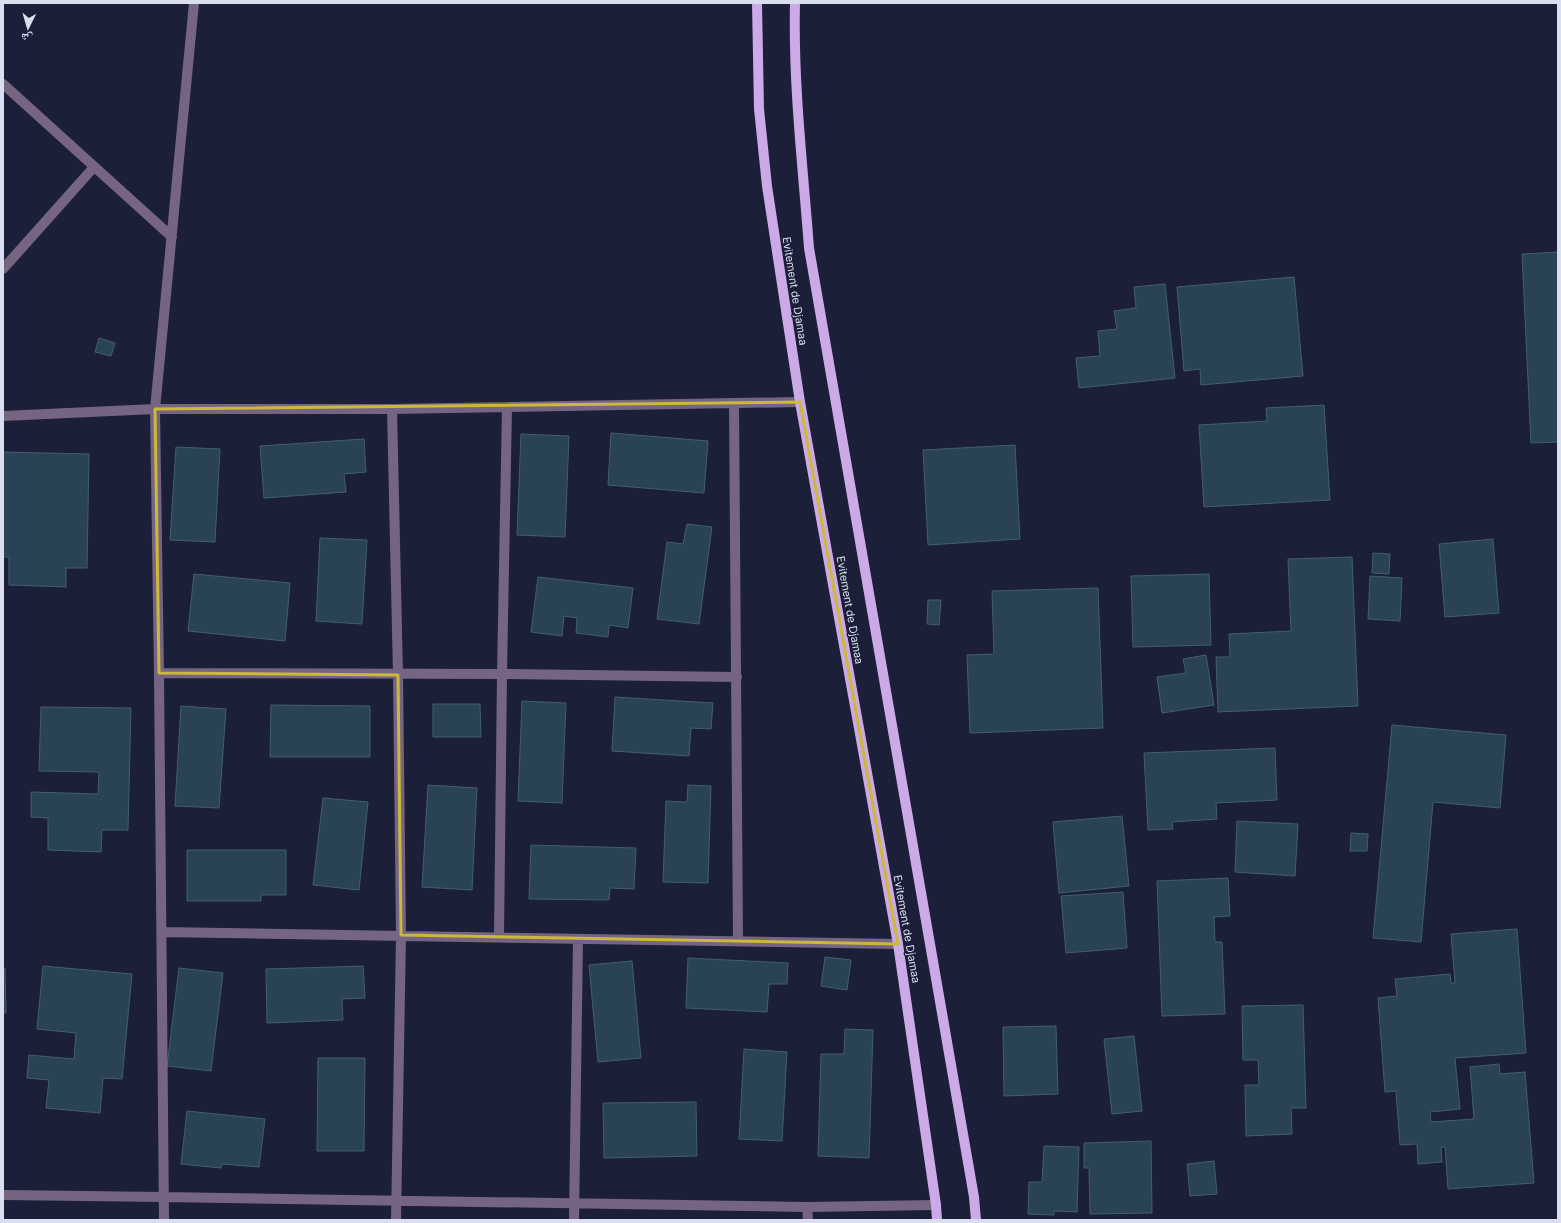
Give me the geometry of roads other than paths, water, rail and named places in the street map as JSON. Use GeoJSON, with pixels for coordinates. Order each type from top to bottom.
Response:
{"type":"FeatureCollection","features":[{"type":"Feature","properties":{"kind":"main road","name":"Evitement de Djamaa"},"geometry":{"type":"LineString","coordinates":[[757,3],[759,109],[767,186],[800,402],[898,944],[937,1220]]}},
{"type":"Feature","properties":{"kind":"main road"},"geometry":{"type":"LineString","coordinates":[[795,3],[794,35],[809,248],[974,1197],[976,1220]]}},
{"type":"Feature","properties":{"kind":"street"},"geometry":{"type":"LineString","coordinates":[[164,1220],[155,409],[194,3]]}},
{"type":"Feature","properties":{"kind":"street"},"geometry":{"type":"LineString","coordinates":[[3,84],[172,237]]}},
{"type":"Feature","properties":{"kind":"street"},"geometry":{"type":"LineString","coordinates":[[3,270],[94,167]]}},
{"type":"Feature","properties":{"kind":"street"},"geometry":{"type":"LineString","coordinates":[[3,416],[155,409],[392,409],[800,402]]}},
{"type":"Feature","properties":{"kind":"street"},"geometry":{"type":"LineString","coordinates":[[734,403],[738,941]]}},
{"type":"Feature","properties":{"kind":"street"},"geometry":{"type":"LineString","coordinates":[[499,937],[507,407]]}},
{"type":"Feature","properties":{"kind":"street"},"geometry":{"type":"LineString","coordinates":[[392,409],[398,675],[401,935],[396,1220]]}},
{"type":"Feature","properties":{"kind":"street"},"geometry":{"type":"LineString","coordinates":[[159,673],[398,675],[502,674],[737,678]]}},
{"type":"Feature","properties":{"kind":"street"},"geometry":{"type":"LineString","coordinates":[[162,932],[898,944]]}},
{"type":"Feature","properties":{"kind":"street"},"geometry":{"type":"LineString","coordinates":[[574,1220],[578,939]]}},
{"type":"Feature","properties":{"kind":"street"},"geometry":{"type":"LineString","coordinates":[[3,1196],[164,1197],[807,1207],[936,1205]]}},
{"type":"Feature","properties":{"kind":"street"},"geometry":{"type":"LineString","coordinates":[[807,1207],[808,1220]]}}]}
